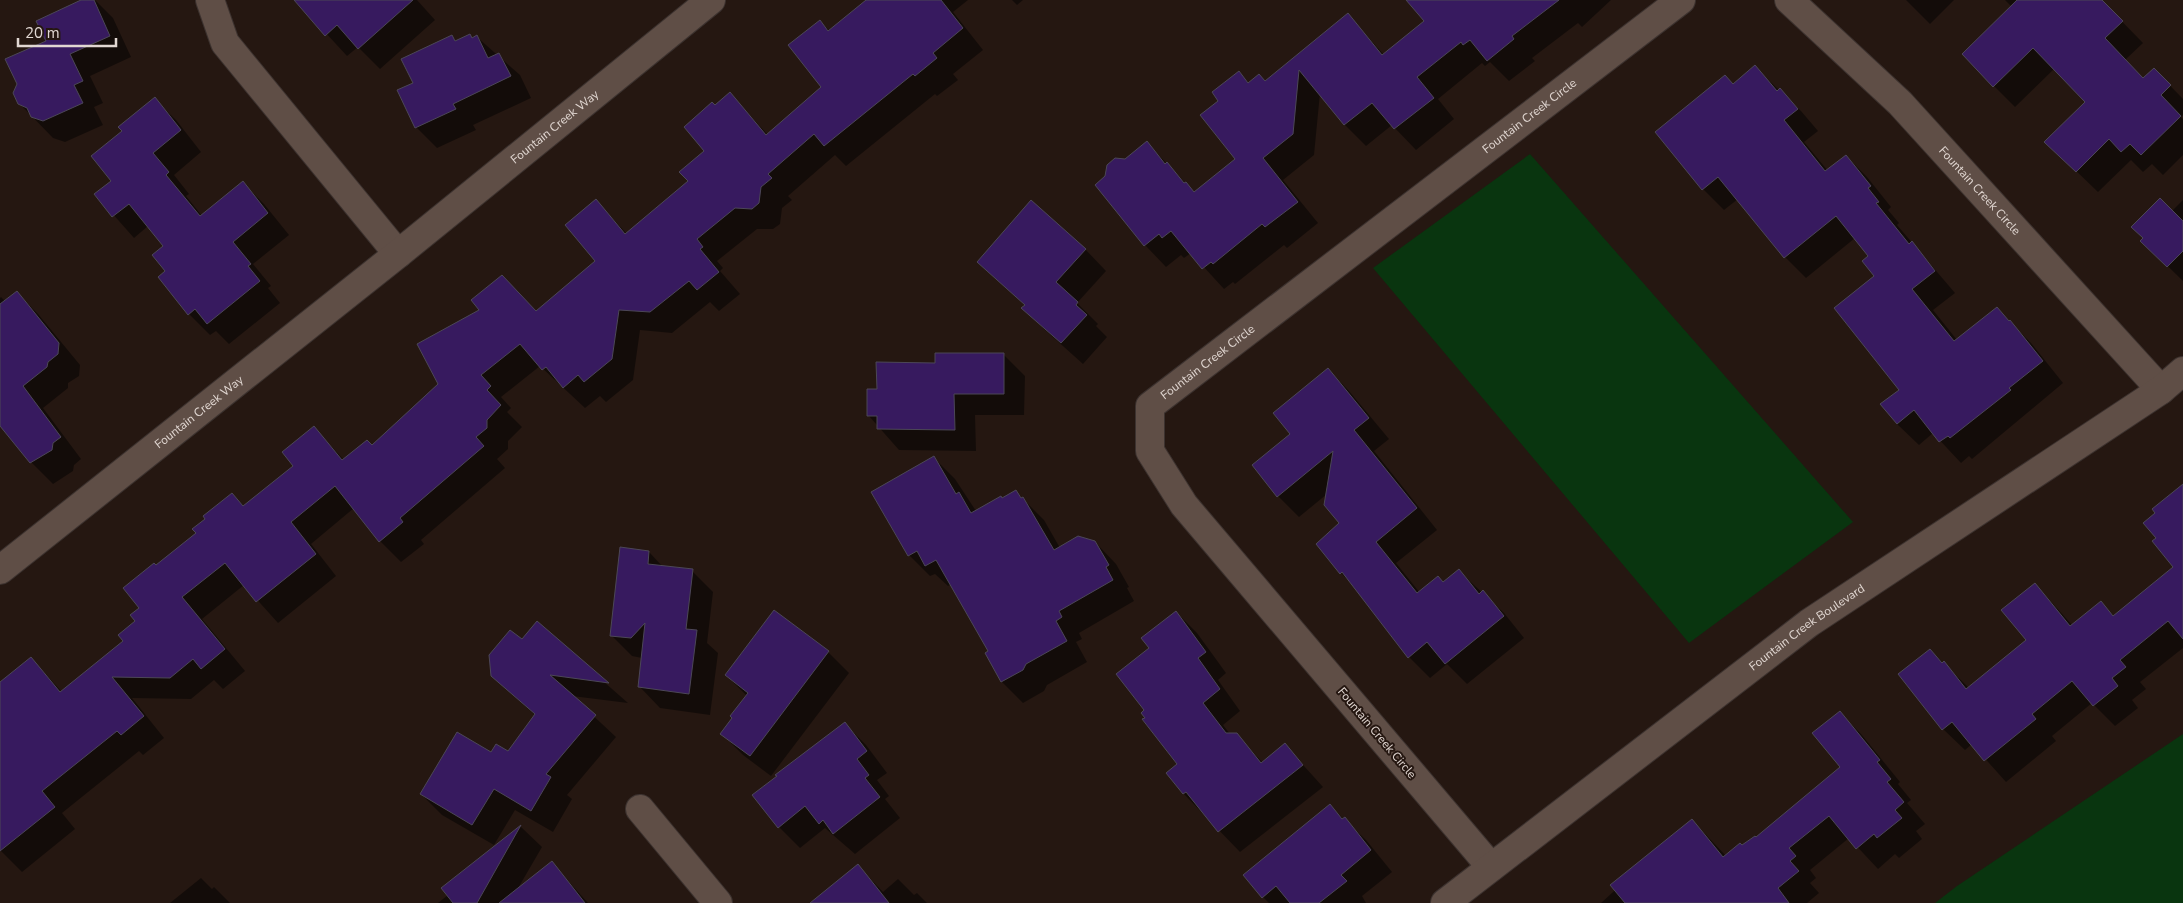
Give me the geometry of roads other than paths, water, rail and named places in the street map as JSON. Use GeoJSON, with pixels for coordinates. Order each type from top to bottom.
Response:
{"type":"FeatureCollection","features":[{"type":"Feature","properties":{"kind":"street"},"geometry":{"type":"LineString","coordinates":[[210,0],[225,43],[398,254]]}},
{"type":"Feature","properties":{"kind":"street","name":"Fountain Creek Way"},"geometry":{"type":"LineString","coordinates":[[0,570],[398,254],[711,0]]}},
{"type":"Feature","properties":{"kind":"street","name":"Fountain Creek Circle"},"geometry":{"type":"LineString","coordinates":[[1491,867],[1184,505],[1150,451],[1150,406],[1680,0]]}},
{"type":"Feature","properties":{"kind":"street","name":"Fountain Creek Circle"},"geometry":{"type":"LineString","coordinates":[[1789,0],[1900,103],[2161,390]]}},
{"type":"Feature","properties":{"kind":"street","name":"Fountain Creek Boulevard"},"geometry":{"type":"LineString","coordinates":[[1446,903],[1809,623],[2161,390],[2183,371]]}},
{"type":"Feature","properties":{"kind":"street"},"geometry":{"type":"LineString","coordinates":[[640,809],[718,903]]}}]}
